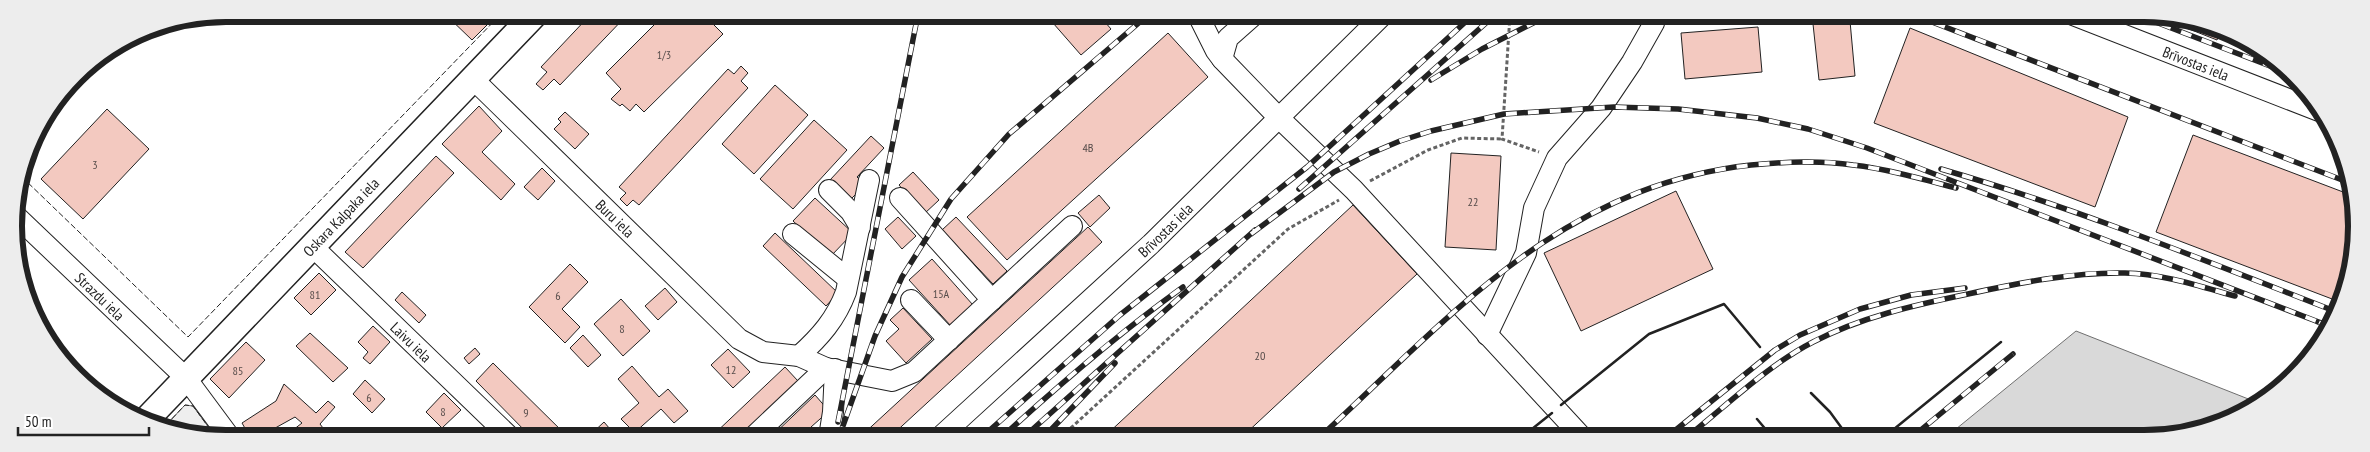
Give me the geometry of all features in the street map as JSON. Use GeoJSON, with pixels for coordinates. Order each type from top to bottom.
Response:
{"type":"FeatureCollection","features":[{"type":"Feature","properties":{"kind":"main road","name":"Oskara Kalpaka iela"},"geometry":{"type":"LineString","coordinates":[[151,415],[527,22]]}},
{"type":"Feature","properties":{"kind":"street"},"geometry":{"type":"LineString","coordinates":[[1202,22],[1222,59],[1279,118],[1354,190],[1575,430]]}},
{"type":"Feature","properties":{"kind":"street"},"geometry":{"type":"LineString","coordinates":[[1222,59],[1228,38],[1246,22]]}},
{"type":"Feature","properties":{"kind":"street","name":"Brīvostas iela"},"geometry":{"type":"LineString","coordinates":[[948,430],[1151,244],[1376,22]]}},
{"type":"Feature","properties":{"kind":"street"},"geometry":{"type":"LineString","coordinates":[[1487,335],[1526,253],[1534,208],[1556,158],[1601,108],[1632,62],[1654,22]]}},
{"type":"Feature","properties":{"kind":"street","name":"Brīvostas iela"},"geometry":{"type":"LineString","coordinates":[[2089,22],[2309,107]]}},
{"type":"Feature","properties":{"kind":"street","name":"Buru iela"},"geometry":{"type":"LineString","coordinates":[[473,78],[739,339],[763,352],[799,356]]}},
{"type":"Feature","properties":{"kind":"street"},"geometry":{"type":"LineString","coordinates":[[869,180],[847,278],[846,292],[822,336],[799,356],[830,368],[892,381],[914,372],[1072,226]]}},
{"type":"Feature","properties":{"kind":"street"},"geometry":{"type":"LineString","coordinates":[[829,190],[851,212],[860,226]]}},
{"type":"Feature","properties":{"kind":"street"},"geometry":{"type":"LineString","coordinates":[[900,198],[992,300]]}},
{"type":"Feature","properties":{"kind":"street","name":"Strazdu iela"},"geometry":{"type":"LineString","coordinates":[[22,222],[186,378],[224,430]]}},
{"type":"Feature","properties":{"kind":"street"},"geometry":{"type":"LineString","coordinates":[[793,234],[847,278]]}},
{"type":"Feature","properties":{"kind":"street","name":"Laivu iela"},"geometry":{"type":"LineString","coordinates":[[312,246],[503,430]]}},
{"type":"Feature","properties":{"kind":"street"},"geometry":{"type":"LineString","coordinates":[[911,300],[949,340]]}},
{"type":"Feature","properties":{"kind":"street"},"geometry":{"type":"LineString","coordinates":[[761,430],[830,368]]}},
{"type":"Feature","properties":{"kind":"street"},"geometry":{"type":"LineString","coordinates":[[830,368],[833,412],[830,430]]}},
{"type":"Feature","properties":{"kind":"path"},"geometry":{"type":"LineString","coordinates":[[1502,139],[1510,22]]}},
{"type":"Feature","properties":{"kind":"path"},"geometry":{"type":"LineString","coordinates":[[1069,430],[1288,229],[1354,190],[1428,150],[1462,138],[1502,139],[1556,158]]}},
{"type":"Feature","properties":{"kind":"shaded area"},"geometry":{"type":"Polygon","coordinates":[[[2076,331],[2250,400],[2234,409],[2209,419],[2171,428],[2144,430],[1955,430],[2076,331]]]}},
{"type":"Feature","properties":{"kind":"shaded area"},"geometry":{"type":"Polygon","coordinates":[[[185,405],[193,406],[210,429],[186,426],[169,422],[185,405]]]}},
{"type":"Feature","properties":{"kind":"building"},"geometry":{"type":"Polygon","coordinates":[[[453,22],[490,22],[472,40],[453,22]]]}},
{"type":"Feature","properties":{"kind":"building"},"geometry":{"type":"Polygon","coordinates":[[[583,22],[620,22],[560,85],[554,79],[543,90],[536,84],[547,72],[541,67],[583,22]]]}},
{"type":"Feature","properties":{"kind":"building"},"geometry":{"type":"Polygon","coordinates":[[[657,22],[711,22],[723,34],[644,112],[636,104],[630,111],[622,104],[620,106],[611,99],[621,89],[606,73],[657,22]]]}},
{"type":"Feature","properties":{"kind":"building"},"geometry":{"type":"Polygon","coordinates":[[[1052,22],[1105,22],[1111,29],[1081,55],[1052,22]]]}},
{"type":"Feature","properties":{"kind":"building"},"geometry":{"type":"Polygon","coordinates":[[[1850,22],[1855,76],[1819,80],[1813,24],[1850,22]]]}},
{"type":"Feature","properties":{"kind":"building"},"geometry":{"type":"Polygon","coordinates":[[[2180,25],[2218,37],[2217,40],[2180,25]]]}},
{"type":"Feature","properties":{"kind":"building"},"geometry":{"type":"Polygon","coordinates":[[[1758,27],[1762,72],[1685,79],[1681,33],[1758,27]]]}},
{"type":"Feature","properties":{"kind":"building"},"geometry":{"type":"Polygon","coordinates":[[[1910,28],[2128,117],[2095,207],[1874,123],[1910,28]]]}},
{"type":"Feature","properties":{"kind":"building"},"geometry":{"type":"Polygon","coordinates":[[[1168,33],[1208,77],[1007,260],[967,217],[1168,33]]]}},
{"type":"Feature","properties":{"kind":"building"},"geometry":{"type":"Polygon","coordinates":[[[741,66],[748,73],[741,81],[748,88],[639,205],[633,200],[627,206],[620,199],[626,193],[619,187],[728,69],[734,74],[741,66]]]}},
{"type":"Feature","properties":{"kind":"building"},"geometry":{"type":"Polygon","coordinates":[[[775,85],[808,115],[754,174],[722,144],[775,85]]]}},
{"type":"Feature","properties":{"kind":"building"},"geometry":{"type":"Polygon","coordinates":[[[479,106],[502,131],[482,152],[515,184],[501,200],[442,144],[479,106]]]}},
{"type":"Feature","properties":{"kind":"building"},"geometry":{"type":"Polygon","coordinates":[[[107,109],[149,149],[83,219],[41,179],[107,109]]]}},
{"type":"Feature","properties":{"kind":"building"},"geometry":{"type":"Polygon","coordinates":[[[565,112],[589,134],[575,149],[554,129],[561,122],[558,119],[565,112]]]}},
{"type":"Feature","properties":{"kind":"building"},"geometry":{"type":"Polygon","coordinates":[[[814,120],[847,150],[793,209],[760,179],[814,120]]]}},
{"type":"Feature","properties":{"kind":"building"},"geometry":{"type":"Polygon","coordinates":[[[2193,135],[2345,193],[2348,226],[2346,253],[2341,279],[2334,300],[2156,232],[2193,135]]]}},
{"type":"Feature","properties":{"kind":"building"},"geometry":{"type":"Polygon","coordinates":[[[871,136],[884,148],[857,177],[865,185],[851,199],[830,180],[871,136]]]}},
{"type":"Feature","properties":{"kind":"building"},"geometry":{"type":"Polygon","coordinates":[[[1451,153],[1501,156],[1496,250],[1445,247],[1451,153]]]}},
{"type":"Feature","properties":{"kind":"building"},"geometry":{"type":"Polygon","coordinates":[[[436,156],[454,173],[363,268],[345,252],[436,156]]]}},
{"type":"Feature","properties":{"kind":"building"},"geometry":{"type":"Polygon","coordinates":[[[542,168],[555,181],[538,200],[524,187],[542,168]]]}},
{"type":"Feature","properties":{"kind":"building"},"geometry":{"type":"Polygon","coordinates":[[[913,172],[939,200],[924,214],[899,185],[913,172]]]}},
{"type":"Feature","properties":{"kind":"building"},"geometry":{"type":"Polygon","coordinates":[[[1676,191],[1713,269],[1581,331],[1544,253],[1676,191]]]}},
{"type":"Feature","properties":{"kind":"building"},"geometry":{"type":"Polygon","coordinates":[[[1099,195],[1110,208],[1090,227],[1078,213],[1099,195]]]}},
{"type":"Feature","properties":{"kind":"building"},"geometry":{"type":"Polygon","coordinates":[[[815,198],[853,233],[831,256],[793,221],[815,198]]]}},
{"type":"Feature","properties":{"kind":"building"},"geometry":{"type":"Polygon","coordinates":[[[1353,205],[1417,274],[1250,430],[1112,430],[1353,205]]]}},
{"type":"Feature","properties":{"kind":"building"},"geometry":{"type":"Polygon","coordinates":[[[898,217],[916,236],[902,249],[885,229],[898,217]]]}},
{"type":"Feature","properties":{"kind":"building"},"geometry":{"type":"Polygon","coordinates":[[[956,217],[1007,271],[993,284],[942,230],[956,217]]]}},
{"type":"Feature","properties":{"kind":"building"},"geometry":{"type":"Polygon","coordinates":[[[1088,227],[1102,242],[898,430],[868,430],[1088,227]]]}},
{"type":"Feature","properties":{"kind":"building"},"geometry":{"type":"Polygon","coordinates":[[[775,233],[838,293],[826,306],[763,246],[775,233]]]}},
{"type":"Feature","properties":{"kind":"building"},"geometry":{"type":"Polygon","coordinates":[[[932,259],[973,305],[951,326],[909,280],[932,259]]]}},
{"type":"Feature","properties":{"kind":"building"},"geometry":{"type":"Polygon","coordinates":[[[570,264],[588,282],[562,309],[580,327],[565,343],[529,307],[570,264]]]}},
{"type":"Feature","properties":{"kind":"building"},"geometry":{"type":"Polygon","coordinates":[[[319,273],[336,290],[311,315],[294,298],[319,273]]]}},
{"type":"Feature","properties":{"kind":"building"},"geometry":{"type":"Polygon","coordinates":[[[665,288],[677,302],[658,320],[645,306],[665,288]]]}},
{"type":"Feature","properties":{"kind":"building"},"geometry":{"type":"Polygon","coordinates":[[[402,292],[426,315],[419,323],[395,300],[402,292]]]}},
{"type":"Feature","properties":{"kind":"building"},"geometry":{"type":"Polygon","coordinates":[[[621,299],[650,331],[623,356],[594,324],[621,299]]]}},
{"type":"Feature","properties":{"kind":"building"},"geometry":{"type":"Polygon","coordinates":[[[903,308],[932,339],[906,363],[886,341],[899,329],[890,320],[903,308]]]}},
{"type":"Feature","properties":{"kind":"building"},"geometry":{"type":"Polygon","coordinates":[[[373,326],[390,342],[370,364],[363,358],[368,352],[358,342],[373,326]]]}},
{"type":"Feature","properties":{"kind":"building"},"geometry":{"type":"Polygon","coordinates":[[[310,333],[348,368],[333,382],[296,346],[310,333]]]}},
{"type":"Feature","properties":{"kind":"building"},"geometry":{"type":"Polygon","coordinates":[[[583,335],[601,355],[588,367],[570,348],[583,335]]]}},
{"type":"Feature","properties":{"kind":"building"},"geometry":{"type":"Polygon","coordinates":[[[246,342],[265,360],[229,398],[210,379],[246,342]]]}},
{"type":"Feature","properties":{"kind":"building"},"geometry":{"type":"Polygon","coordinates":[[[475,348],[480,354],[469,364],[464,358],[475,348]]]}},
{"type":"Feature","properties":{"kind":"building"},"geometry":{"type":"Polygon","coordinates":[[[728,349],[750,372],[733,388],[711,365],[728,349]]]}},
{"type":"Feature","properties":{"kind":"building"},"geometry":{"type":"Polygon","coordinates":[[[493,363],[561,430],[524,430],[476,381],[493,363]]]}},
{"type":"Feature","properties":{"kind":"building"},"geometry":{"type":"Polygon","coordinates":[[[632,366],[659,397],[668,389],[688,411],[674,423],[661,409],[637,430],[628,430],[630,428],[621,419],[639,403],[618,379],[632,366]]]}},
{"type":"Feature","properties":{"kind":"building"},"geometry":{"type":"Polygon","coordinates":[[[785,367],[798,381],[746,430],[718,430],[785,367]]]}},
{"type":"Feature","properties":{"kind":"building"},"geometry":{"type":"Polygon","coordinates":[[[365,380],[385,399],[372,413],[353,394],[365,380]]]}},
{"type":"Feature","properties":{"kind":"building"},"geometry":{"type":"Polygon","coordinates":[[[284,384],[316,413],[328,401],[335,407],[320,424],[324,430],[293,430],[302,423],[295,417],[272,430],[246,430],[242,423],[276,401],[284,384]]]}},
{"type":"Feature","properties":{"kind":"building"},"geometry":{"type":"Polygon","coordinates":[[[444,393],[461,410],[442,428],[426,412],[444,393]]]}},
{"type":"Feature","properties":{"kind":"building"},"geometry":{"type":"Polygon","coordinates":[[[815,395],[829,411],[811,427],[813,430],[778,430],[815,395]]]}},
{"type":"Feature","properties":{"kind":"building"},"geometry":{"type":"Polygon","coordinates":[[[604,422],[611,430],[595,430],[604,422]]]}},
{"type":"Feature","properties":{"kind":"railway"},"geometry":{"type":"LineString","coordinates":[[838,422],[916,22]]}},
{"type":"Feature","properties":{"kind":"railway"},"geometry":{"type":"LineString","coordinates":[[841,430],[875,336],[902,277],[951,199],[1009,134],[1140,22]]}},
{"type":"Feature","properties":{"kind":"railway"},"geometry":{"type":"LineString","coordinates":[[990,430],[1120,315],[1307,167],[1465,22]]}},
{"type":"Feature","properties":{"kind":"railway"},"geometry":{"type":"LineString","coordinates":[[1299,189],[1487,22]]}},
{"type":"Feature","properties":{"kind":"railway"},"geometry":{"type":"LineString","coordinates":[[1431,80],[1482,49],[1535,22]]}},
{"type":"Feature","properties":{"kind":"railway"},"geometry":{"type":"LineString","coordinates":[[1932,22],[2343,180]]}},
{"type":"Feature","properties":{"kind":"railway"},"geometry":{"type":"LineString","coordinates":[[2158,23],[2269,65]]}},
{"type":"Feature","properties":{"kind":"railway"},"geometry":{"type":"LineString","coordinates":[[1251,234],[1334,172],[1369,154],[1431,131],[1504,114],[1614,107],[1678,109],[1757,118],[1808,129],[1867,148],[2316,321]]}},
{"type":"Feature","properties":{"kind":"railway"},"geometry":{"type":"LineString","coordinates":[[1327,430],[1464,303],[1514,263],[1566,228],[1622,199],[1683,178],[1751,165],[1789,162],[1828,162],[1879,169],[1956,188]]}},
{"type":"Feature","properties":{"kind":"railway"},"geometry":{"type":"LineString","coordinates":[[1941,169],[2091,218],[2330,309]]}},
{"type":"Feature","properties":{"kind":"railway"},"geometry":{"type":"LineString","coordinates":[[1032,430],[1255,230]]}},
{"type":"Feature","properties":{"kind":"railway"},"geometry":{"type":"LineString","coordinates":[[1695,430],[1748,386],[1796,351],[1831,333],[1908,307],[2026,282],[2065,276],[2105,273],[2153,276],[2181,281],[2235,296]]}},
{"type":"Feature","properties":{"kind":"railway"},"geometry":{"type":"LineString","coordinates":[[1010,430],[1090,359],[1183,287]]}},
{"type":"Feature","properties":{"kind":"railway"},"geometry":{"type":"LineString","coordinates":[[1676,430],[1775,350],[1800,335],[1860,309],[1911,295],[1965,288]]}},
{"type":"Feature","properties":{"kind":"railway"},"geometry":{"type":"LineString","coordinates":[[2322,324],[2316,321],[2323,323]]}},
{"type":"Feature","properties":{"kind":"railway"},"geometry":{"type":"LineString","coordinates":[[1921,430],[2013,354]]}},
{"type":"Feature","properties":{"kind":"railway"},"geometry":{"type":"LineString","coordinates":[[1051,430],[1115,363]]}},
{"type":"Feature","properties":{"kind":"fence"},"geometry":{"type":"LineString","coordinates":[[27,182],[188,337],[493,22]]}},
{"type":"Feature","properties":{"kind":"fence"},"geometry":{"type":"LineString","coordinates":[[169,422],[185,405],[193,406],[210,429]]}},
{"type":"Feature","properties":{"kind":"wall"},"geometry":{"type":"LineString","coordinates":[[1561,405],[1649,334],[1724,304],[1760,347]]}},
{"type":"Feature","properties":{"kind":"wall"},"geometry":{"type":"LineString","coordinates":[[1893,430],[2001,342]]}},
{"type":"Feature","properties":{"kind":"wall"},"geometry":{"type":"LineString","coordinates":[[1811,393],[1830,412],[1843,430]]}},
{"type":"Feature","properties":{"kind":"wall"},"geometry":{"type":"LineString","coordinates":[[1531,430],[1552,413]]}},
{"type":"Feature","properties":{"kind":"wall"},"geometry":{"type":"LineString","coordinates":[[1757,419],[1766,430]]}}]}
